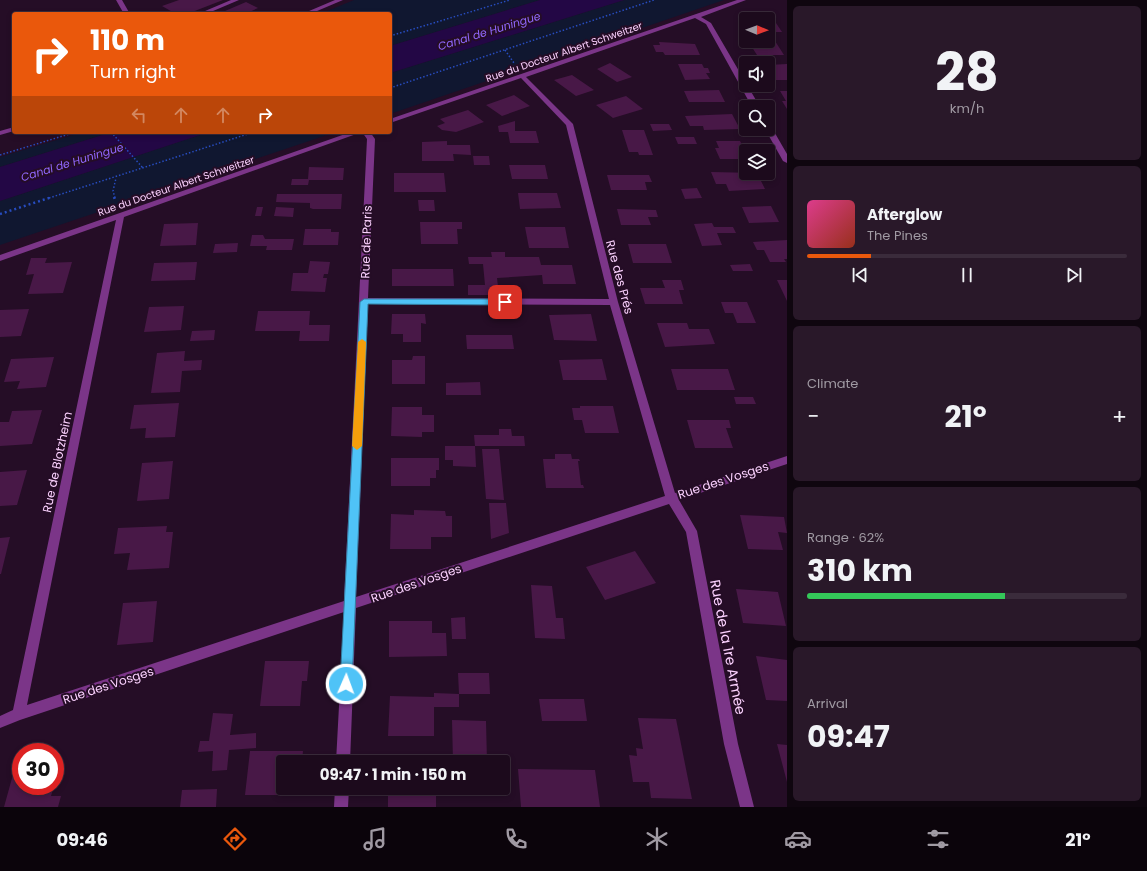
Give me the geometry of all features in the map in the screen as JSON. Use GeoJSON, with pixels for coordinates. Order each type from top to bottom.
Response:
{"type":"FeatureCollection","features":[{"type":"Feature","properties":{"kind":"street"},"geometry":{"type":"LineString","coordinates":[[119,0],[126,12]]}},
{"type":"Feature","properties":{"kind":"street"},"geometry":{"type":"LineString","coordinates":[[205,12],[236,0]]}},
{"type":"Feature","properties":{"kind":"street"},"geometry":{"type":"LineString","coordinates":[[310,12],[340,0]]}},
{"type":"Feature","properties":{"kind":"street","name":"Rue du Docteur Albert Schweitzer"},"geometry":{"type":"LineString","coordinates":[[392,120],[523,77],[743,0]]}},
{"type":"Feature","properties":{"kind":"street"},"geometry":{"type":"LineString","coordinates":[[697,17],[708,23],[752,100]]}},
{"type":"Feature","properties":{"kind":"street","name":"Rue des Prés"},"geometry":{"type":"LineString","coordinates":[[523,77],[569,124],[614,302],[670,497]]}},
{"type":"Feature","properties":{"kind":"street"},"geometry":{"type":"LineString","coordinates":[[0,133],[12,130]]}},
{"type":"Feature","properties":{"kind":"street","name":"Rue du Docteur Albert Schweitzer"},"geometry":{"type":"LineString","coordinates":[[0,258],[352,134]]}},
{"type":"Feature","properties":{"kind":"street","name":"Rue de Paris"},"geometry":{"type":"LineString","coordinates":[[343,755],[371,139],[367,134]]}},
{"type":"Feature","properties":{"kind":"street"},"geometry":{"type":"LineString","coordinates":[[773,136],[787,161]]}},
{"type":"Feature","properties":{"kind":"street","name":"Rue de Blotzheim"},"geometry":{"type":"LineString","coordinates":[[19,714],[119,227],[120,216]]}},
{"type":"Feature","properties":{"kind":"street"},"geometry":{"type":"LineString","coordinates":[[364,302],[614,302]]}},
{"type":"Feature","properties":{"kind":"street","name":"Rue des Vosges"},"geometry":{"type":"LineString","coordinates":[[0,722],[19,714],[670,497],[787,460]]}},
{"type":"Feature","properties":{"kind":"street","name":"Rue de la 1re Armée"},"geometry":{"type":"LineString","coordinates":[[670,497],[691,531],[731,744],[747,807]]}},
{"type":"Feature","properties":{"kind":"street"},"geometry":{"type":"LineString","coordinates":[[341,807],[342,795]]}},
{"type":"Feature","properties":{"kind":"path"},"geometry":{"type":"LineString","coordinates":[[392,35],[510,0]]}},
{"type":"Feature","properties":{"kind":"path"},"geometry":{"type":"LineString","coordinates":[[392,87],[654,0]]}},
{"type":"Feature","properties":{"kind":"path"},"geometry":{"type":"LineString","coordinates":[[0,155],[69,134]]}},
{"type":"Feature","properties":{"kind":"path"},"geometry":{"type":"LineString","coordinates":[[113,134],[143,168]]}},
{"type":"Feature","properties":{"kind":"path"},"geometry":{"type":"LineString","coordinates":[[0,214],[116,178],[248,134]]}},
{"type":"Feature","properties":{"kind":"path"},"geometry":{"type":"LineString","coordinates":[[116,178],[112,191],[120,216]]}},
{"type":"Feature","properties":{"kind":"shaded area"},"geometry":{"type":"Polygon","coordinates":[[[354,0],[540,0],[392,45],[392,12],[325,12],[354,0]]]}},
{"type":"Feature","properties":{"kind":"shaded area"},"geometry":{"type":"Polygon","coordinates":[[[624,0],[724,0],[392,113],[392,72],[624,0]]]}},
{"type":"Feature","properties":{"kind":"shaded area"},"geometry":{"type":"Polygon","coordinates":[[[76,134],[106,134],[0,167],[0,157],[76,134]]]}},
{"type":"Feature","properties":{"kind":"shaded area"},"geometry":{"type":"Polygon","coordinates":[[[203,134],[330,134],[0,245],[0,201],[203,134]]]}},
{"type":"Feature","properties":{"kind":"water","name":"Canal de Huningue"},"geometry":{"type":"Polygon","coordinates":[[[540,0],[624,0],[392,72],[392,45],[540,0]]]}},
{"type":"Feature","properties":{"kind":"water","name":"Canal de Huningue"},"geometry":{"type":"Polygon","coordinates":[[[106,134],[203,134],[0,201],[0,167],[106,134]]]}},
{"type":"Feature","properties":{"kind":"building"},"geometry":{"type":"Polygon","coordinates":[[[179,0],[223,0],[192,12],[172,12],[162,6],[179,0]]]}},
{"type":"Feature","properties":{"kind":"building"},"geometry":{"type":"Polygon","coordinates":[[[246,2],[258,8],[249,12],[223,12],[246,2]]]}},
{"type":"Feature","properties":{"kind":"building"},"geometry":{"type":"Polygon","coordinates":[[[775,22],[782,32],[775,32],[775,22]]]}},
{"type":"Feature","properties":{"kind":"building"},"geometry":{"type":"Polygon","coordinates":[[[775,41],[784,55],[757,55],[752,48],[775,48],[775,41]]]}},
{"type":"Feature","properties":{"kind":"building"},"geometry":{"type":"Polygon","coordinates":[[[659,42],[695,44],[700,55],[665,55],[663,52],[656,52],[653,45],[660,45],[659,42]]]}},
{"type":"Feature","properties":{"kind":"building"},"geometry":{"type":"Polygon","coordinates":[[[610,63],[632,77],[617,82],[597,69],[610,63]]]}},
{"type":"Feature","properties":{"kind":"building"},"geometry":{"type":"Polygon","coordinates":[[[678,64],[702,64],[704,68],[708,68],[710,73],[706,73],[710,79],[685,80],[678,64]]]}},
{"type":"Feature","properties":{"kind":"building"},"geometry":{"type":"Polygon","coordinates":[[[787,64],[787,80],[775,80],[775,65],[787,64]]]}},
{"type":"Feature","properties":{"kind":"building"},"geometry":{"type":"Polygon","coordinates":[[[572,75],[594,90],[576,96],[554,80],[572,75]]]}},
{"type":"Feature","properties":{"kind":"building"},"geometry":{"type":"Polygon","coordinates":[[[719,90],[725,102],[689,102],[684,91],[719,90]]]}},
{"type":"Feature","properties":{"kind":"building"},"geometry":{"type":"Polygon","coordinates":[[[780,91],[787,91],[787,109],[782,101],[786,101],[780,91]]]}},
{"type":"Feature","properties":{"kind":"building"},"geometry":{"type":"Polygon","coordinates":[[[514,95],[530,106],[502,116],[486,105],[514,95]]]}},
{"type":"Feature","properties":{"kind":"building"},"geometry":{"type":"Polygon","coordinates":[[[626,96],[643,109],[613,118],[596,105],[626,96]]]}},
{"type":"Feature","properties":{"kind":"building"},"geometry":{"type":"Polygon","coordinates":[[[468,110],[484,122],[456,132],[442,130],[437,126],[445,123],[440,119],[468,110]]]}},
{"type":"Feature","properties":{"kind":"building"},"geometry":{"type":"Polygon","coordinates":[[[732,114],[739,129],[704,130],[703,126],[690,126],[685,116],[732,114]]]}},
{"type":"Feature","properties":{"kind":"building"},"geometry":{"type":"Polygon","coordinates":[[[515,121],[515,131],[536,131],[539,143],[510,143],[508,132],[499,132],[498,126],[515,121]]]}},
{"type":"Feature","properties":{"kind":"building"},"geometry":{"type":"Polygon","coordinates":[[[650,124],[669,124],[672,130],[653,131],[650,124]]]}},
{"type":"Feature","properties":{"kind":"building"},"geometry":{"type":"Polygon","coordinates":[[[622,130],[644,130],[653,155],[639,155],[638,152],[629,152],[622,130]]]}},
{"type":"Feature","properties":{"kind":"building"},"geometry":{"type":"Polygon","coordinates":[[[675,137],[694,137],[697,144],[678,144],[675,137]]]}},
{"type":"Feature","properties":{"kind":"building"},"geometry":{"type":"Polygon","coordinates":[[[447,141],[447,145],[470,145],[471,155],[453,154],[454,161],[422,161],[422,142],[447,141]]]}},
{"type":"Feature","properties":{"kind":"building"},"geometry":{"type":"Polygon","coordinates":[[[716,141],[740,141],[742,144],[739,144],[739,159],[720,159],[715,148],[719,148],[716,141]]]}},
{"type":"Feature","properties":{"kind":"building"},"geometry":{"type":"Polygon","coordinates":[[[473,156],[489,156],[490,165],[474,165],[473,156]]]}},
{"type":"Feature","properties":{"kind":"building"},"geometry":{"type":"Polygon","coordinates":[[[509,165],[545,165],[548,179],[512,179],[509,165]]]}},
{"type":"Feature","properties":{"kind":"building"},"geometry":{"type":"Polygon","coordinates":[[[309,167],[344,168],[343,180],[309,180],[308,185],[291,185],[292,179],[308,179],[309,167]]]}},
{"type":"Feature","properties":{"kind":"building"},"geometry":{"type":"Polygon","coordinates":[[[711,172],[739,173],[739,180],[760,180],[765,189],[729,191],[726,184],[716,184],[711,172]]]}},
{"type":"Feature","properties":{"kind":"building"},"geometry":{"type":"Polygon","coordinates":[[[394,173],[444,173],[446,192],[394,192],[394,173]]]}},
{"type":"Feature","properties":{"kind":"building"},"geometry":{"type":"Polygon","coordinates":[[[607,175],[649,175],[652,182],[645,182],[647,190],[611,190],[607,175]]]}},
{"type":"Feature","properties":{"kind":"building"},"geometry":{"type":"Polygon","coordinates":[[[697,188],[702,198],[685,199],[681,189],[697,188]]]}},
{"type":"Feature","properties":{"kind":"building"},"geometry":{"type":"Polygon","coordinates":[[[518,193],[557,193],[561,208],[520,209],[518,193]]]}},
{"type":"Feature","properties":{"kind":"building"},"geometry":{"type":"Polygon","coordinates":[[[277,194],[342,194],[341,209],[313,209],[310,208],[310,203],[276,202],[277,194]]]}},
{"type":"Feature","properties":{"kind":"building"},"geometry":{"type":"Polygon","coordinates":[[[418,200],[434,200],[435,211],[419,211],[418,200]]]}},
{"type":"Feature","properties":{"kind":"building"},"geometry":{"type":"Polygon","coordinates":[[[771,206],[779,222],[749,223],[742,207],[771,206]]]}},
{"type":"Feature","properties":{"kind":"building"},"geometry":{"type":"Polygon","coordinates":[[[257,207],[263,207],[261,216],[255,216],[257,207]]]}},
{"type":"Feature","properties":{"kind":"building"},"geometry":{"type":"Polygon","coordinates":[[[276,207],[294,208],[293,217],[274,216],[276,207]]]}},
{"type":"Feature","properties":{"kind":"building"},"geometry":{"type":"Polygon","coordinates":[[[617,209],[656,210],[658,217],[648,217],[651,225],[621,225],[617,209]]]}},
{"type":"Feature","properties":{"kind":"building"},"geometry":{"type":"Polygon","coordinates":[[[420,222],[462,222],[462,229],[457,229],[458,244],[421,244],[420,222]]]}},
{"type":"Feature","properties":{"kind":"building"},"geometry":{"type":"Polygon","coordinates":[[[198,223],[196,245],[160,246],[164,224],[198,223]]]}},
{"type":"Feature","properties":{"kind":"building"},"geometry":{"type":"Polygon","coordinates":[[[712,223],[714,227],[733,227],[736,233],[717,233],[722,245],[702,246],[694,224],[712,223]]]}},
{"type":"Feature","properties":{"kind":"building"},"geometry":{"type":"Polygon","coordinates":[[[525,227],[565,227],[569,248],[529,248],[525,227]]]}},
{"type":"Feature","properties":{"kind":"building"},"geometry":{"type":"Polygon","coordinates":[[[305,229],[331,229],[331,232],[339,232],[338,245],[303,245],[305,229]]]}},
{"type":"Feature","properties":{"kind":"building"},"geometry":{"type":"Polygon","coordinates":[[[252,235],[263,235],[265,239],[294,239],[292,250],[266,250],[267,246],[250,246],[252,235]]]}},
{"type":"Feature","properties":{"kind":"building"},"geometry":{"type":"Polygon","coordinates":[[[787,240],[787,259],[784,259],[786,262],[770,262],[764,250],[757,250],[753,242],[787,240]]]}},
{"type":"Feature","properties":{"kind":"building"},"geometry":{"type":"Polygon","coordinates":[[[238,243],[237,252],[213,253],[215,244],[238,243]]]}},
{"type":"Feature","properties":{"kind":"building"},"geometry":{"type":"Polygon","coordinates":[[[628,244],[666,244],[672,263],[633,263],[628,244]]]}},
{"type":"Feature","properties":{"kind":"building"},"geometry":{"type":"Polygon","coordinates":[[[491,252],[505,252],[505,257],[539,257],[541,265],[572,265],[576,284],[543,284],[542,275],[497,278],[499,295],[468,295],[468,285],[485,285],[483,264],[469,264],[468,257],[492,257],[491,252]]]}},
{"type":"Feature","properties":{"kind":"building"},"geometry":{"type":"Polygon","coordinates":[[[31,258],[47,258],[45,263],[72,262],[63,293],[28,294],[34,274],[26,275],[31,258]]]}},
{"type":"Feature","properties":{"kind":"building"},"geometry":{"type":"Polygon","coordinates":[[[310,261],[330,262],[328,274],[324,274],[323,278],[327,278],[325,292],[291,291],[293,273],[308,273],[310,261]]]}},
{"type":"Feature","properties":{"kind":"building"},"geometry":{"type":"Polygon","coordinates":[[[197,262],[195,280],[151,281],[154,263],[197,262]]]}},
{"type":"Feature","properties":{"kind":"building"},"geometry":{"type":"Polygon","coordinates":[[[750,264],[753,271],[733,271],[730,265],[750,264]]]}},
{"type":"Feature","properties":{"kind":"building"},"geometry":{"type":"Polygon","coordinates":[[[392,269],[453,269],[454,286],[392,286],[392,269]]]}},
{"type":"Feature","properties":{"kind":"building"},"geometry":{"type":"Polygon","coordinates":[[[662,280],[681,280],[684,290],[679,290],[683,304],[645,304],[640,288],[665,288],[662,280]]]}},
{"type":"Feature","properties":{"kind":"building"},"geometry":{"type":"Polygon","coordinates":[[[777,280],[787,280],[787,301],[777,280]]]}},
{"type":"Feature","properties":{"kind":"building"},"geometry":{"type":"Polygon","coordinates":[[[721,302],[747,302],[756,323],[737,323],[733,313],[725,313],[721,302]]]}},
{"type":"Feature","properties":{"kind":"building"},"geometry":{"type":"Polygon","coordinates":[[[184,306],[181,330],[144,332],[149,307],[184,306]]]}},
{"type":"Feature","properties":{"kind":"building"},"geometry":{"type":"Polygon","coordinates":[[[29,309],[21,336],[0,337],[0,310],[29,309]]]}},
{"type":"Feature","properties":{"kind":"building"},"geometry":{"type":"Polygon","coordinates":[[[258,311],[310,311],[309,325],[330,325],[329,341],[299,341],[300,331],[255,331],[258,311]]]}},
{"type":"Feature","properties":{"kind":"building"},"geometry":{"type":"Polygon","coordinates":[[[392,314],[425,314],[426,324],[421,323],[421,342],[403,342],[403,334],[391,334],[392,314]]]}},
{"type":"Feature","properties":{"kind":"building"},"geometry":{"type":"Polygon","coordinates":[[[591,314],[597,341],[554,340],[549,315],[591,314]]]}},
{"type":"Feature","properties":{"kind":"building"},"geometry":{"type":"Polygon","coordinates":[[[657,323],[687,323],[689,329],[709,329],[715,344],[665,347],[657,323]]]}},
{"type":"Feature","properties":{"kind":"building"},"geometry":{"type":"Polygon","coordinates":[[[215,330],[214,340],[190,341],[192,331],[215,330]]]}},
{"type":"Feature","properties":{"kind":"building"},"geometry":{"type":"Polygon","coordinates":[[[466,335],[512,335],[514,349],[467,349],[466,335]]]}},
{"type":"Feature","properties":{"kind":"building"},"geometry":{"type":"Polygon","coordinates":[[[185,351],[184,361],[202,360],[201,370],[182,371],[180,392],[151,393],[157,353],[185,351]]]}},
{"type":"Feature","properties":{"kind":"building"},"geometry":{"type":"Polygon","coordinates":[[[413,356],[425,356],[425,384],[392,384],[392,360],[412,360],[413,356]]]}},
{"type":"Feature","properties":{"kind":"building"},"geometry":{"type":"Polygon","coordinates":[[[54,357],[46,387],[17,389],[20,381],[4,382],[11,359],[54,357]]]}},
{"type":"Feature","properties":{"kind":"building"},"geometry":{"type":"Polygon","coordinates":[[[602,359],[607,380],[563,380],[559,360],[602,359]]]}},
{"type":"Feature","properties":{"kind":"building"},"geometry":{"type":"Polygon","coordinates":[[[671,369],[728,369],[735,390],[677,390],[671,369]]]}},
{"type":"Feature","properties":{"kind":"building"},"geometry":{"type":"Polygon","coordinates":[[[480,382],[481,395],[446,395],[446,383],[480,382]]]}},
{"type":"Feature","properties":{"kind":"building"},"geometry":{"type":"Polygon","coordinates":[[[734,397],[753,397],[756,404],[736,404],[734,397]]]}},
{"type":"Feature","properties":{"kind":"building"},"geometry":{"type":"Polygon","coordinates":[[[179,403],[175,437],[145,438],[146,428],[130,429],[134,405],[179,403]]]}},
{"type":"Feature","properties":{"kind":"building"},"geometry":{"type":"Polygon","coordinates":[[[580,406],[613,406],[619,433],[585,433],[582,420],[574,420],[572,408],[580,408],[580,406]]]}},
{"type":"Feature","properties":{"kind":"building"},"geometry":{"type":"Polygon","coordinates":[[[392,407],[422,407],[422,415],[434,415],[434,432],[422,432],[422,437],[391,436],[392,407]]]}},
{"type":"Feature","properties":{"kind":"building"},"geometry":{"type":"Polygon","coordinates":[[[42,410],[32,444],[0,446],[0,422],[9,422],[12,411],[42,410]]]}},
{"type":"Feature","properties":{"kind":"building"},"geometry":{"type":"Polygon","coordinates":[[[687,420],[729,420],[731,428],[726,428],[733,448],[695,448],[687,420]]]}},
{"type":"Feature","properties":{"kind":"building"},"geometry":{"type":"Polygon","coordinates":[[[499,429],[511,429],[512,436],[524,436],[525,446],[475,446],[474,435],[499,435],[499,429]]]}},
{"type":"Feature","properties":{"kind":"building"},"geometry":{"type":"Polygon","coordinates":[[[445,446],[475,446],[476,467],[453,466],[453,460],[445,460],[445,446]]]}},
{"type":"Feature","properties":{"kind":"building"},"geometry":{"type":"Polygon","coordinates":[[[482,449],[499,449],[504,500],[486,499],[482,449]]]}},
{"type":"Feature","properties":{"kind":"building"},"geometry":{"type":"Polygon","coordinates":[[[555,454],[571,454],[572,459],[579,459],[581,485],[583,485],[584,488],[546,488],[543,459],[555,459],[555,454]]]}},
{"type":"Feature","properties":{"kind":"building"},"geometry":{"type":"Polygon","coordinates":[[[391,458],[439,458],[439,470],[436,470],[436,478],[430,478],[430,486],[391,486],[391,458]]]}},
{"type":"Feature","properties":{"kind":"building"},"geometry":{"type":"Polygon","coordinates":[[[173,461],[169,499],[137,501],[142,463],[173,461]]]}},
{"type":"Feature","properties":{"kind":"building"},"geometry":{"type":"Polygon","coordinates":[[[27,470],[17,505],[0,506],[0,472],[27,470]]]}},
{"type":"Feature","properties":{"kind":"building"},"geometry":{"type":"Polygon","coordinates":[[[489,503],[506,503],[509,533],[491,539],[489,503]]]}},
{"type":"Feature","properties":{"kind":"building"},"geometry":{"type":"Polygon","coordinates":[[[414,510],[445,511],[446,516],[452,516],[452,537],[431,537],[431,549],[390,549],[391,514],[414,515],[414,510]]]}},
{"type":"Feature","properties":{"kind":"building"},"geometry":{"type":"Polygon","coordinates":[[[740,515],[784,517],[787,533],[778,532],[783,550],[748,549],[740,515]]]}},
{"type":"Feature","properties":{"kind":"building"},"geometry":{"type":"Polygon","coordinates":[[[167,526],[166,532],[173,532],[169,568],[127,570],[130,553],[114,554],[118,528],[167,526]]]}},
{"type":"Feature","properties":{"kind":"building"},"geometry":{"type":"Polygon","coordinates":[[[10,537],[1,574],[0,574],[0,538],[10,537]]]}},
{"type":"Feature","properties":{"kind":"building"},"geometry":{"type":"Polygon","coordinates":[[[635,551],[656,583],[605,600],[586,567],[635,551]]]}},
{"type":"Feature","properties":{"kind":"building"},"geometry":{"type":"Polygon","coordinates":[[[531,585],[552,586],[556,618],[563,618],[565,639],[535,638],[531,585]]]}},
{"type":"Feature","properties":{"kind":"building"},"geometry":{"type":"Polygon","coordinates":[[[736,589],[778,592],[786,626],[743,623],[736,589]]]}},
{"type":"Feature","properties":{"kind":"building"},"geometry":{"type":"Polygon","coordinates":[[[157,601],[153,642],[117,645],[123,603],[157,601]]]}},
{"type":"Feature","properties":{"kind":"building"},"geometry":{"type":"Polygon","coordinates":[[[465,617],[466,639],[452,639],[451,618],[465,617]]]}},
{"type":"Feature","properties":{"kind":"building"},"geometry":{"type":"Polygon","coordinates":[[[389,621],[432,621],[432,633],[446,633],[447,656],[389,657],[389,621]]]}},
{"type":"Feature","properties":{"kind":"building"},"geometry":{"type":"Polygon","coordinates":[[[756,656],[787,660],[787,701],[766,700],[756,656]]]}},
{"type":"Feature","properties":{"kind":"building"},"geometry":{"type":"Polygon","coordinates":[[[265,661],[309,661],[307,681],[302,681],[300,706],[260,706],[265,661]]]}},
{"type":"Feature","properties":{"kind":"building"},"geometry":{"type":"Polygon","coordinates":[[[458,673],[489,673],[490,694],[459,694],[458,673]]]}},
{"type":"Feature","properties":{"kind":"building"},"geometry":{"type":"Polygon","coordinates":[[[434,693],[459,694],[459,707],[434,707],[434,736],[388,736],[390,696],[434,697],[434,693]]]}},
{"type":"Feature","properties":{"kind":"building"},"geometry":{"type":"Polygon","coordinates":[[[539,699],[584,699],[587,721],[542,721],[539,699]]]}},
{"type":"Feature","properties":{"kind":"building"},"geometry":{"type":"Polygon","coordinates":[[[213,713],[233,714],[230,735],[256,733],[256,748],[229,750],[227,770],[212,771],[213,751],[198,752],[200,741],[209,741],[213,713]]]}},
{"type":"Feature","properties":{"kind":"building"},"geometry":{"type":"Polygon","coordinates":[[[638,718],[676,719],[692,799],[651,798],[649,782],[633,782],[629,755],[637,756],[636,748],[643,749],[638,718]]]}},
{"type":"Feature","properties":{"kind":"building"},"geometry":{"type":"Polygon","coordinates":[[[452,720],[486,721],[487,755],[453,755],[452,720]]]}},
{"type":"Feature","properties":{"kind":"building"},"geometry":{"type":"Polygon","coordinates":[[[777,744],[787,745],[787,782],[777,744]]]}},
{"type":"Feature","properties":{"kind":"building"},"geometry":{"type":"Polygon","coordinates":[[[250,751],[303,751],[303,755],[276,755],[276,795],[245,795],[250,751]]]}},
{"type":"Feature","properties":{"kind":"building"},"geometry":{"type":"Polygon","coordinates":[[[518,769],[595,770],[600,807],[521,807],[518,769]]]}},
{"type":"Feature","properties":{"kind":"building"},"geometry":{"type":"Polygon","coordinates":[[[12,778],[12,795],[61,796],[58,807],[4,807],[12,778]]]}},
{"type":"Feature","properties":{"kind":"building"},"geometry":{"type":"Polygon","coordinates":[[[217,789],[216,807],[180,807],[182,790],[217,789]]]}},
{"type":"Feature","properties":{"kind":"building"},"geometry":{"type":"Polygon","coordinates":[[[388,795],[436,795],[436,807],[388,807],[388,795]]]}},
{"type":"Feature","properties":{"kind":"slow traffic"},"geometry":{"type":"LineString","coordinates":[[357,446],[362,342]]}},
{"type":"Feature","properties":{"kind":"route"},"geometry":{"type":"LineString","coordinates":[[346,684],[364,302],[505,302]]}}]}
